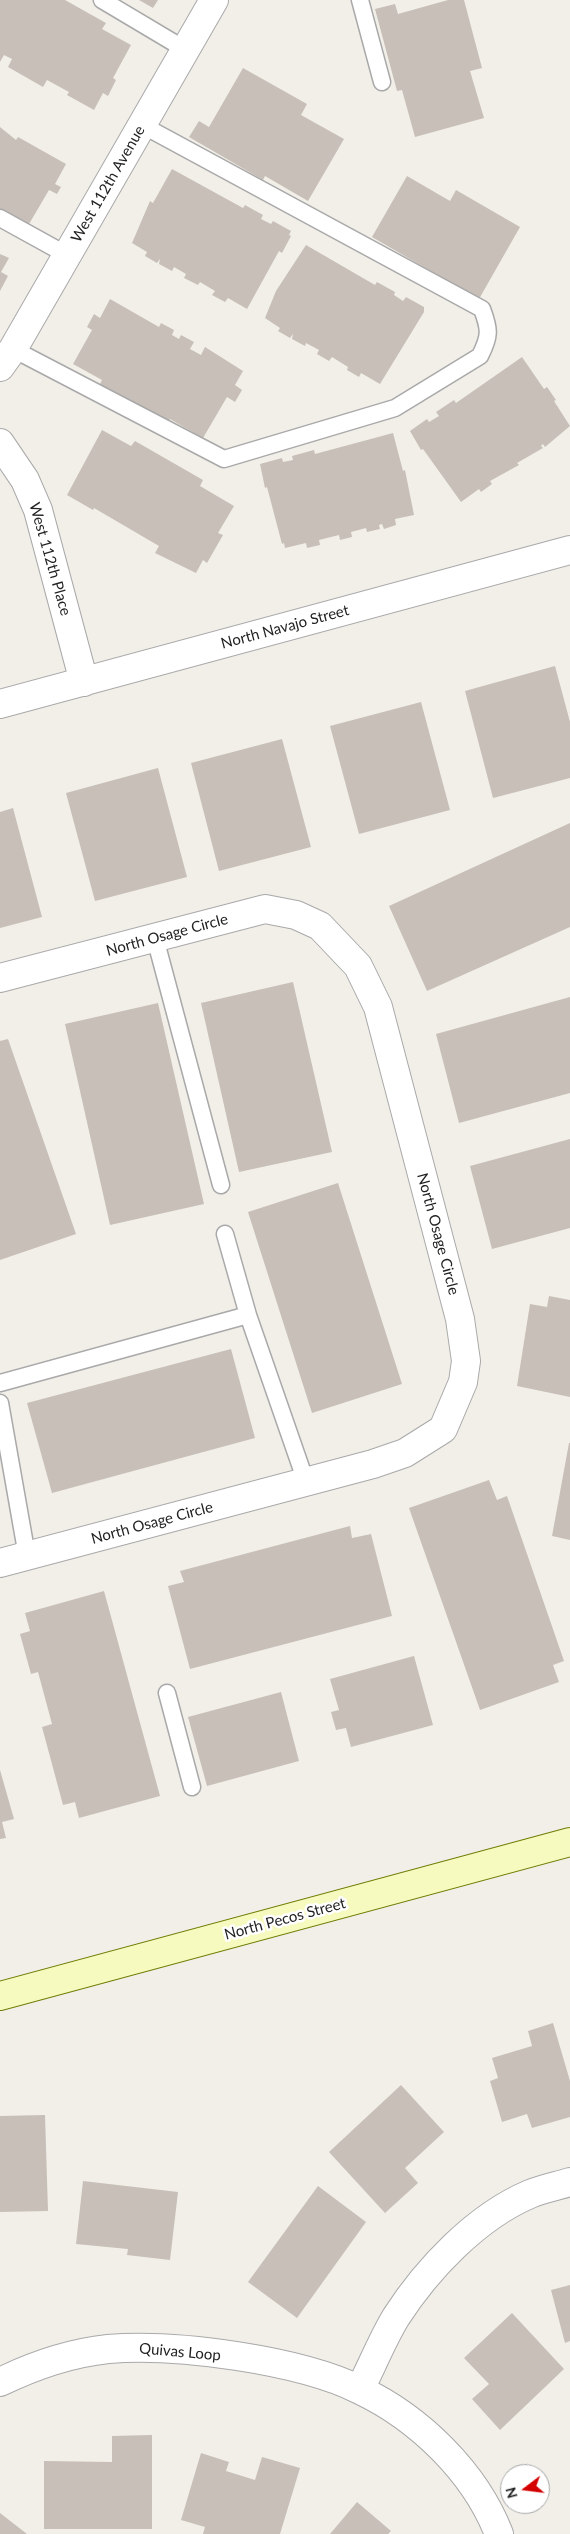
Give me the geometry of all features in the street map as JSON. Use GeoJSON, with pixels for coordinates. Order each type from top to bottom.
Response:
{"type":"FeatureCollection","features":[{"type":"Feature","properties":{"kind":"street","name":"West 112th Avenue"},"geometry":{"type":"LineString","coordinates":[[7,358],[214,0]]}},
{"type":"Feature","properties":{"kind":"street","name":"West 112th Place"},"geometry":{"type":"LineString","coordinates":[[0,443],[25,480],[38,510],[84,682]]}},
{"type":"Feature","properties":{"kind":"street","name":"North Navajo Street"},"geometry":{"type":"LineString","coordinates":[[0,704],[570,550]]}},
{"type":"Feature","properties":{"kind":"street","name":"North Osage Circle"},"geometry":{"type":"LineString","coordinates":[[0,978],[265,909],[296,915],[320,926],[358,966],[378,1007],[460,1319],[466,1361],[463,1382],[442,1428],[405,1453],[306,1482],[0,1563]]}},
{"type":"Feature","properties":{"kind":"street","name":"North Pecos Street"},"geometry":{"type":"LineString","coordinates":[[0,1996],[570,1842]]}},
{"type":"Feature","properties":{"kind":"street"},"geometry":{"type":"LineString","coordinates":[[360,2389],[396,2318],[424,2279],[455,2245],[500,2210],[530,2194],[570,2182]]}},
{"type":"Feature","properties":{"kind":"street","name":"Quivas Loop"},"geometry":{"type":"LineString","coordinates":[[0,2382],[21,2372],[79,2354],[143,2348],[224,2355],[298,2368],[360,2389],[393,2409],[445,2452],[466,2476],[499,2534]]}},
{"type":"Feature","properties":{"kind":"lane"},"geometry":{"type":"LineString","coordinates":[[102,0],[186,50]]}},
{"type":"Feature","properties":{"kind":"lane"},"geometry":{"type":"LineString","coordinates":[[360,0],[382,82]]}},
{"type":"Feature","properties":{"kind":"lane"},"geometry":{"type":"LineString","coordinates":[[7,358],[224,459],[395,408],[480,356],[487,342],[489,328],[482,310],[142,125]]}},
{"type":"Feature","properties":{"kind":"lane"},"geometry":{"type":"LineString","coordinates":[[0,218],[67,255]]}},
{"type":"Feature","properties":{"kind":"lane"},"geometry":{"type":"LineString","coordinates":[[155,938],[221,1184]]}},
{"type":"Feature","properties":{"kind":"lane"},"geometry":{"type":"LineString","coordinates":[[225,1234],[248,1315],[306,1482]]}},
{"type":"Feature","properties":{"kind":"lane"},"geometry":{"type":"LineString","coordinates":[[0,1383],[248,1315]]}},
{"type":"Feature","properties":{"kind":"lane"},"geometry":{"type":"LineString","coordinates":[[0,1403],[27,1556]]}},
{"type":"Feature","properties":{"kind":"lane"},"geometry":{"type":"LineString","coordinates":[[167,1694],[192,1787]]}},
{"type":"Feature","properties":{"kind":"building"},"geometry":{"type":"Polygon","coordinates":[[[0,0],[65,0],[106,23],[102,29],[131,45],[113,78],[116,80],[108,96],[103,93],[94,110],[67,95],[69,92],[47,80],[43,87],[8,67],[12,59],[4,55],[0,62],[0,0]]]}},
{"type":"Feature","properties":{"kind":"building"},"geometry":{"type":"Polygon","coordinates":[[[139,0],[158,0],[153,8],[139,0]]]}},
{"type":"Feature","properties":{"kind":"building"},"geometry":{"type":"Polygon","coordinates":[[[448,0],[464,0],[482,68],[470,71],[484,118],[415,137],[402,90],[397,91],[375,9],[395,4],[398,14],[448,0]]]}},
{"type":"Feature","properties":{"kind":"building"},"geometry":{"type":"Polygon","coordinates":[[[243,68],[307,104],[301,115],[344,139],[308,201],[265,176],[263,180],[189,137],[199,121],[209,127],[243,68]]]}},
{"type":"Feature","properties":{"kind":"building"},"geometry":{"type":"Polygon","coordinates":[[[0,127],[16,140],[18,137],[66,164],[55,184],[61,187],[57,194],[49,190],[29,224],[2,209],[0,212],[0,127]]]}},
{"type":"Feature","properties":{"kind":"building"},"geometry":{"type":"Polygon","coordinates":[[[172,169],[243,208],[245,205],[263,215],[261,219],[271,224],[273,221],[291,231],[289,235],[291,236],[282,253],[279,251],[247,309],[228,298],[225,302],[212,295],[215,291],[200,282],[198,285],[184,278],[186,274],[174,267],[172,271],[159,264],[160,259],[157,263],[145,256],[147,252],[132,243],[150,201],[153,203],[172,169]]]}},
{"type":"Feature","properties":{"kind":"building"},"geometry":{"type":"Polygon","coordinates":[[[407,176],[450,201],[456,190],[520,227],[479,299],[372,237],[407,176]]]}},
{"type":"Feature","properties":{"kind":"building"},"geometry":{"type":"Polygon","coordinates":[[[306,245],[375,285],[377,282],[395,292],[394,295],[403,301],[406,297],[424,307],[424,312],[380,384],[361,373],[359,377],[347,370],[348,367],[332,357],[329,361],[317,354],[319,350],[306,343],[305,346],[292,339],[293,334],[290,338],[278,331],[280,328],[265,318],[276,291],[306,245]]]}},
{"type":"Feature","properties":{"kind":"building"},"geometry":{"type":"Polygon","coordinates":[[[0,254],[9,258],[1,272],[8,276],[0,291],[0,254]]]}},
{"type":"Feature","properties":{"kind":"building"},"geometry":{"type":"Polygon","coordinates":[[[110,299],[159,327],[161,323],[174,330],[172,335],[179,339],[181,335],[194,342],[190,349],[201,355],[205,347],[243,371],[235,385],[242,390],[235,402],[227,397],[203,438],[170,419],[166,425],[99,386],[102,380],[73,364],[92,330],[87,327],[94,314],[100,318],[110,299]]]}},
{"type":"Feature","properties":{"kind":"building"},"geometry":{"type":"Polygon","coordinates":[[[522,357],[544,389],[547,387],[570,426],[545,447],[543,444],[541,446],[543,448],[517,463],[519,465],[490,481],[492,484],[481,492],[479,489],[461,502],[423,449],[421,450],[410,431],[427,419],[429,422],[439,416],[436,412],[454,400],[456,403],[522,357]]]}},
{"type":"Feature","properties":{"kind":"building"},"geometry":{"type":"Polygon","coordinates":[[[102,430],[131,446],[135,441],[203,480],[200,486],[234,506],[218,533],[223,535],[207,563],[203,560],[196,573],[155,553],[159,546],[94,508],[93,510],[67,495],[102,430]]]}},
{"type":"Feature","properties":{"kind":"building"},"geometry":{"type":"Polygon","coordinates":[[[393,433],[403,471],[405,470],[414,515],[395,519],[396,525],[384,529],[382,524],[379,525],[380,529],[367,532],[366,528],[351,532],[352,537],[340,540],[339,535],[319,540],[320,545],[307,548],[306,543],[285,548],[284,543],[282,544],[267,487],[265,488],[260,464],[282,458],[283,462],[293,460],[292,456],[314,450],[315,454],[393,433]]]}},
{"type":"Feature","properties":{"kind":"building"},"geometry":{"type":"Polygon","coordinates":[[[555,666],[570,722],[570,778],[493,798],[465,691],[555,666]]]}},
{"type":"Feature","properties":{"kind":"building"},"geometry":{"type":"Polygon","coordinates":[[[421,702],[450,810],[359,834],[330,726],[421,702]]]}},
{"type":"Feature","properties":{"kind":"building"},"geometry":{"type":"Polygon","coordinates":[[[282,739],[311,847],[219,871],[191,763],[282,739]]]}},
{"type":"Feature","properties":{"kind":"building"},"geometry":{"type":"Polygon","coordinates":[[[158,768],[187,877],[95,901],[66,793],[158,768]]]}},
{"type":"Feature","properties":{"kind":"building"},"geometry":{"type":"Polygon","coordinates":[[[13,808],[42,917],[0,928],[0,812],[13,808]]]}},
{"type":"Feature","properties":{"kind":"building"},"geometry":{"type":"Polygon","coordinates":[[[570,823],[570,927],[427,991],[389,906],[570,823]]]}},
{"type":"Feature","properties":{"kind":"building"},"geometry":{"type":"Polygon","coordinates":[[[293,982],[332,1152],[239,1172],[201,1003],[293,982]]]}},
{"type":"Feature","properties":{"kind":"building"},"geometry":{"type":"Polygon","coordinates":[[[570,997],[570,1093],[459,1123],[436,1034],[570,997]]]}},
{"type":"Feature","properties":{"kind":"building"},"geometry":{"type":"Polygon","coordinates":[[[158,1003],[204,1204],[110,1225],[65,1024],[158,1003]]]}},
{"type":"Feature","properties":{"kind":"building"},"geometry":{"type":"Polygon","coordinates":[[[8,1039],[76,1234],[0,1260],[0,1041],[8,1039]]]}},
{"type":"Feature","properties":{"kind":"building"},"geometry":{"type":"Polygon","coordinates":[[[570,1139],[570,1228],[492,1249],[470,1166],[570,1139]]]}},
{"type":"Feature","properties":{"kind":"building"},"geometry":{"type":"Polygon","coordinates":[[[338,1183],[402,1384],[312,1413],[248,1212],[338,1183]]]}},
{"type":"Feature","properties":{"kind":"building"},"geometry":{"type":"Polygon","coordinates":[[[549,1296],[570,1300],[570,1397],[517,1386],[530,1304],[547,1307],[549,1296]]]}},
{"type":"Feature","properties":{"kind":"building"},"geometry":{"type":"Polygon","coordinates":[[[231,1349],[255,1438],[52,1493],[27,1403],[231,1349]]]}},
{"type":"Feature","properties":{"kind":"building"},"geometry":{"type":"Polygon","coordinates":[[[570,1443],[570,1540],[552,1536],[570,1443]]]}},
{"type":"Feature","properties":{"kind":"building"},"geometry":{"type":"Polygon","coordinates":[[[489,1480],[497,1500],[507,1496],[564,1661],[553,1665],[559,1682],[480,1710],[409,1508],[489,1480]]]}},
{"type":"Feature","properties":{"kind":"building"},"geometry":{"type":"Polygon","coordinates":[[[350,1526],[352,1538],[371,1534],[392,1616],[190,1669],[168,1586],[184,1582],[180,1571],[350,1526]]]}},
{"type":"Feature","properties":{"kind":"building"},"geometry":{"type":"Polygon","coordinates":[[[104,1591],[160,1796],[79,1818],[75,1802],[63,1805],[42,1727],[52,1724],[38,1672],[31,1674],[20,1634],[30,1631],[25,1613],[104,1591]]]}},
{"type":"Feature","properties":{"kind":"building"},"geometry":{"type":"Polygon","coordinates":[[[414,1656],[433,1725],[351,1747],[346,1728],[336,1730],[331,1712],[339,1710],[330,1679],[414,1656]]]}},
{"type":"Feature","properties":{"kind":"building"},"geometry":{"type":"Polygon","coordinates":[[[281,1692],[299,1761],[207,1786],[188,1717],[281,1692]]]}},
{"type":"Feature","properties":{"kind":"building"},"geometry":{"type":"Polygon","coordinates":[[[0,1770],[14,1819],[2,1822],[6,1838],[0,1839],[0,1770]]]}},
{"type":"Feature","properties":{"kind":"building"},"geometry":{"type":"Polygon","coordinates":[[[553,2023],[570,2081],[570,2117],[532,2128],[527,2114],[502,2122],[490,2081],[498,2078],[492,2058],[532,2046],[528,2031],[553,2023]]]}},
{"type":"Feature","properties":{"kind":"building"},"geometry":{"type":"Polygon","coordinates":[[[401,2085],[444,2132],[405,2168],[418,2183],[385,2213],[329,2152],[401,2085]]]}},
{"type":"Feature","properties":{"kind":"building"},"geometry":{"type":"Polygon","coordinates":[[[45,2115],[48,2211],[0,2212],[0,2116],[45,2115]]]}},
{"type":"Feature","properties":{"kind":"building"},"geometry":{"type":"Polygon","coordinates":[[[83,2181],[178,2192],[170,2260],[127,2255],[128,2249],[76,2244],[83,2181]]]}},
{"type":"Feature","properties":{"kind":"building"},"geometry":{"type":"Polygon","coordinates":[[[318,2186],[366,2222],[297,2318],[248,2282],[318,2186]]]}},
{"type":"Feature","properties":{"kind":"building"},"geometry":{"type":"Polygon","coordinates":[[[570,2285],[570,2341],[565,2343],[551,2290],[570,2285]]]}},
{"type":"Feature","properties":{"kind":"building"},"geometry":{"type":"Polygon","coordinates":[[[512,2313],[564,2369],[500,2430],[472,2399],[489,2384],[464,2358],[512,2313]]]}},
{"type":"Feature","properties":{"kind":"building"},"geometry":{"type":"Polygon","coordinates":[[[152,2435],[152,2529],[44,2529],[44,2461],[112,2462],[112,2436],[152,2435]]]}},
{"type":"Feature","properties":{"kind":"building"},"geometry":{"type":"Polygon","coordinates":[[[201,2453],[229,2462],[226,2471],[255,2480],[262,2457],[300,2468],[280,2534],[203,2534],[205,2527],[181,2520],[201,2453]]]}},
{"type":"Feature","properties":{"kind":"building"},"geometry":{"type":"Polygon","coordinates":[[[357,2502],[391,2531],[388,2534],[330,2534],[357,2502]]]}},
{"type":"Feature","properties":{"kind":"building"},"geometry":{"type":"Polygon","coordinates":[[[0,2513],[27,2534],[0,2534],[0,2513]]]}}]}
